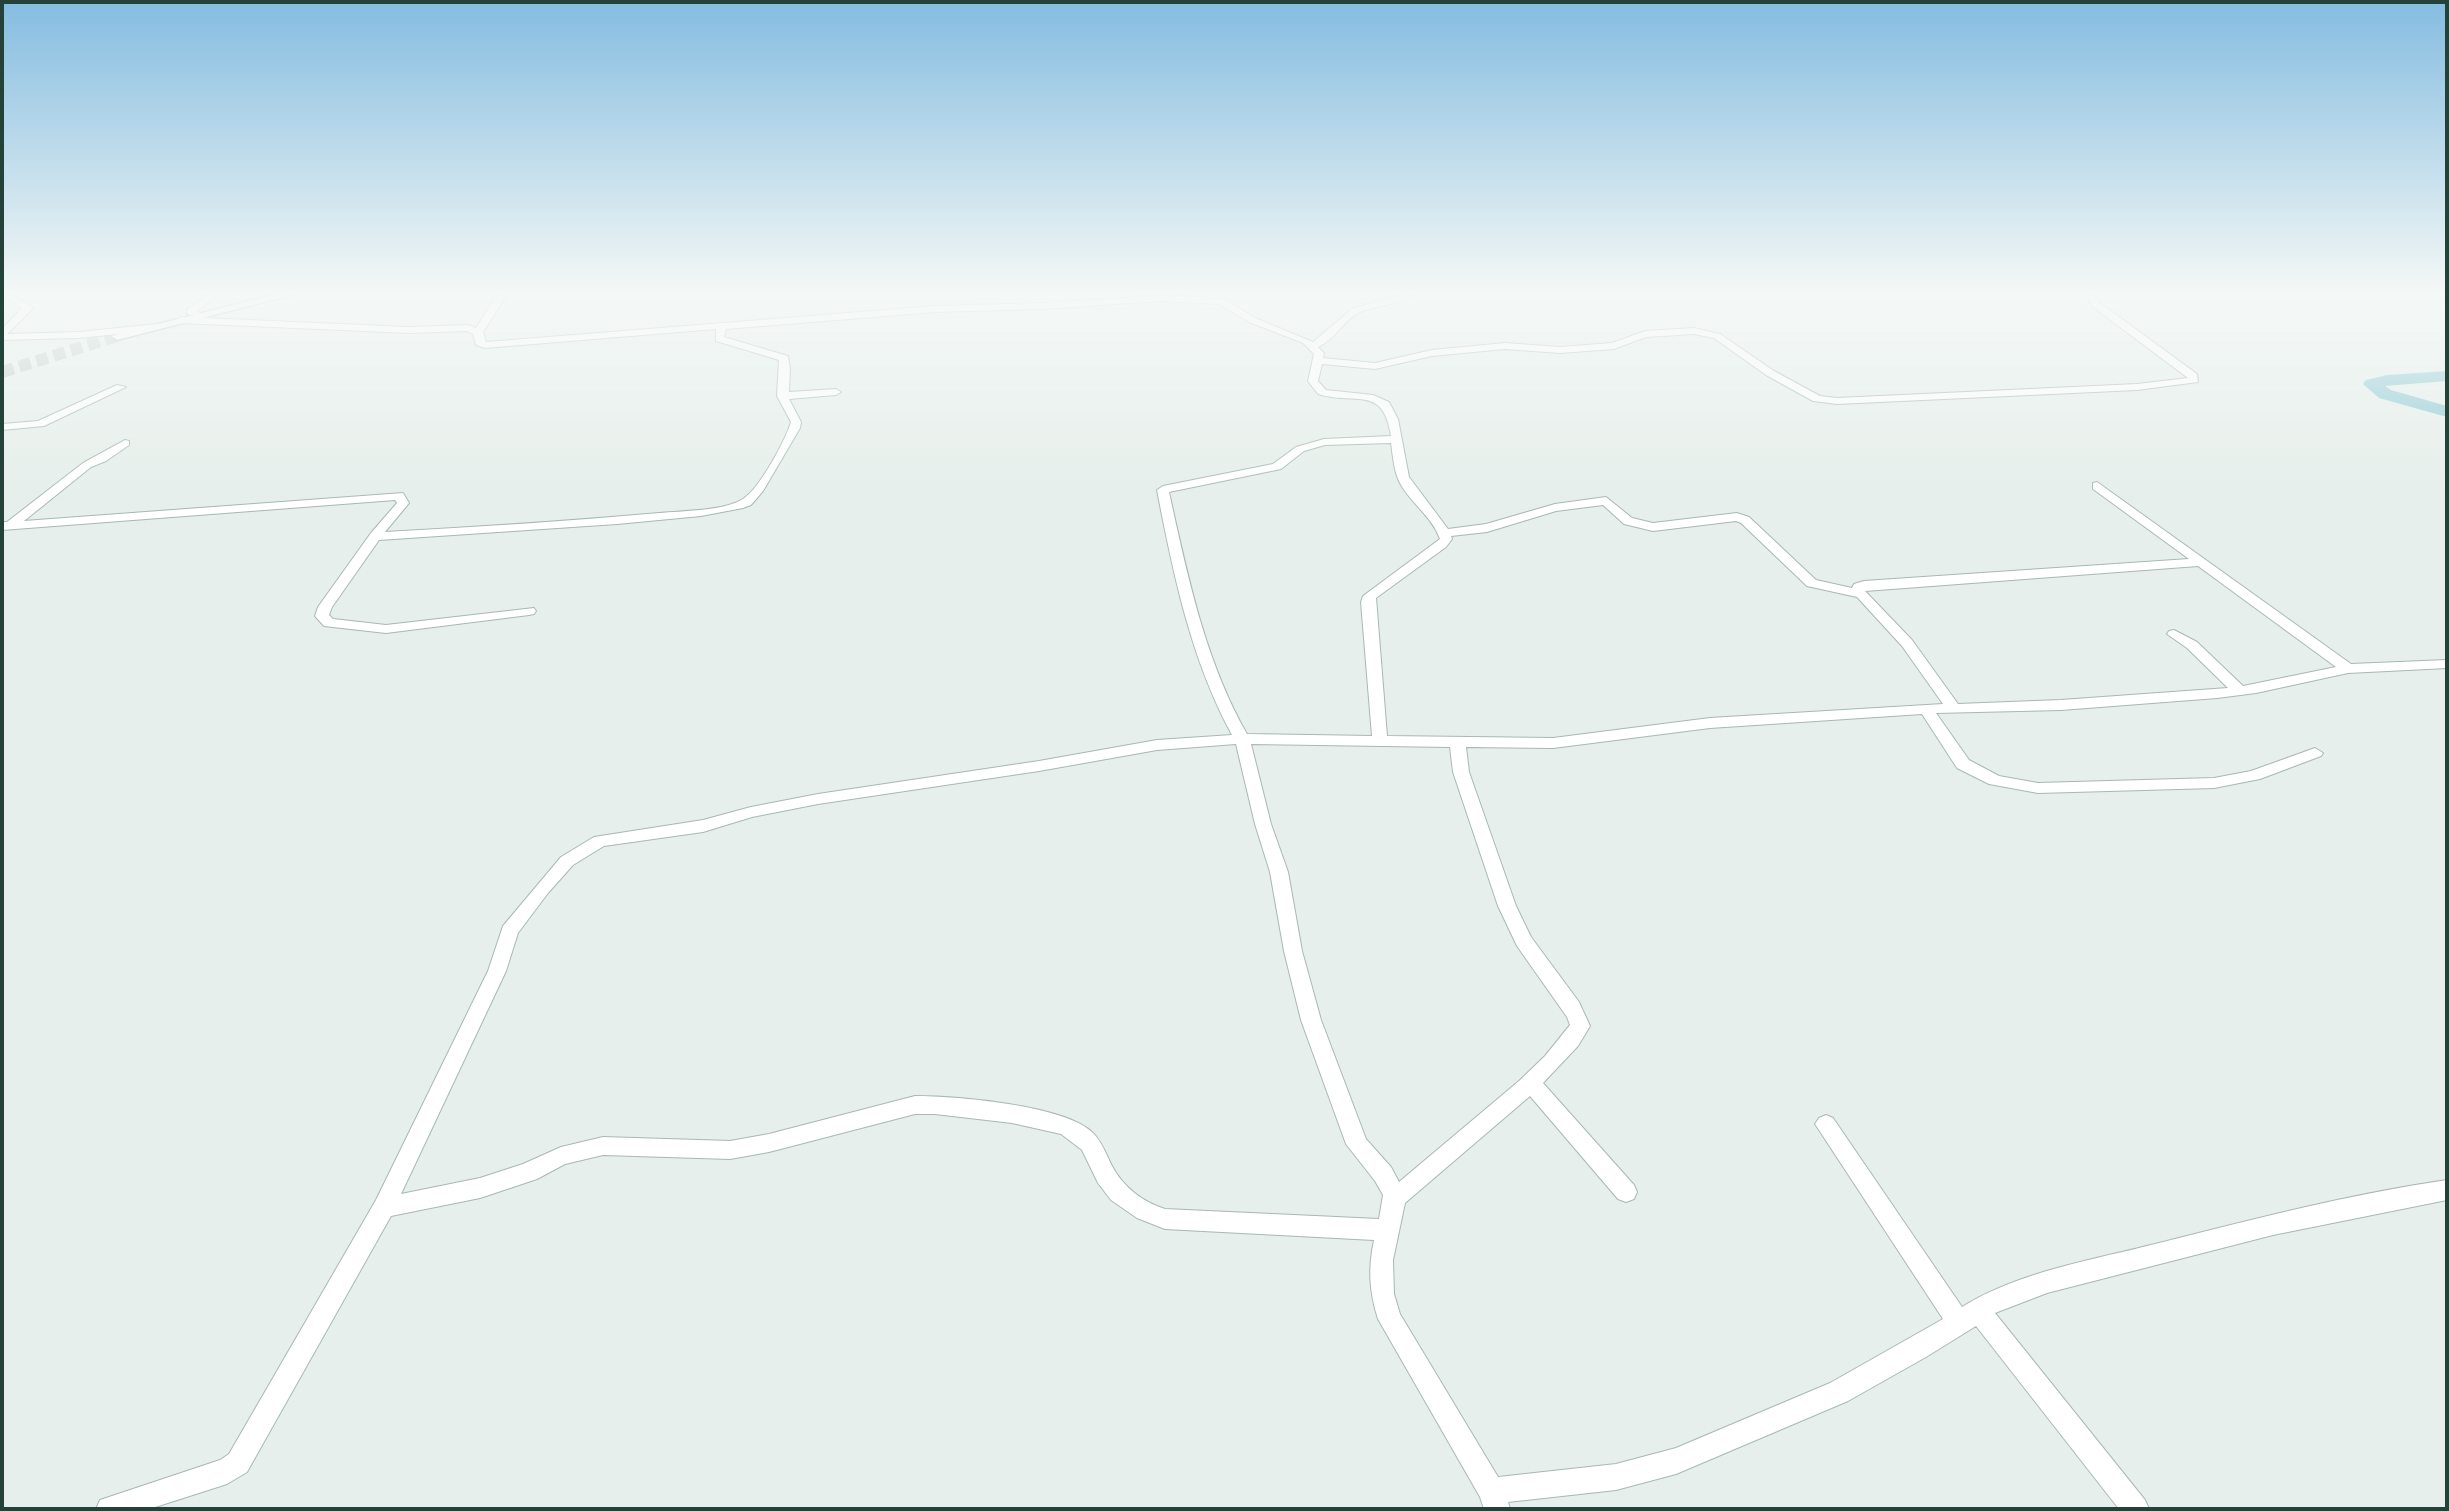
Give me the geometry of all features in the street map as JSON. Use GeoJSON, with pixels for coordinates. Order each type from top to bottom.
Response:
{"type":"FeatureCollection","features":[{"type":"Feature","properties":{"kind":"street"},"geometry":{"type":"LineString","coordinates":[[375,536],[568,525],[688,513],[747,502],[762,487],[797,425],[782,396],[787,374],[786,363]]}},
{"type":"Feature","properties":{"kind":"street"},"geometry":{"type":"LineString","coordinates":[[1317,363],[1313,381],[1318,390],[1331,395],[1373,398],[1382,402],[1391,415],[1404,480],[1425,504],[1446,539],[1375,589],[1368,602],[1380,740]]}},
{"type":"Feature","properties":{"kind":"street"},"geometry":{"type":"LineString","coordinates":[[1335,363],[1375,366],[1390,363]]}},
{"type":"Feature","properties":{"kind":"street"},"geometry":{"type":"LineString","coordinates":[[1755,363],[1817,399],[1837,401],[2137,387],[2194,380],[2193,376],[2175,363]]}},
{"type":"Feature","properties":{"kind":"street"},"geometry":{"type":"LineString","coordinates":[[2,426],[40,424],[121,387]]}},
{"type":"Feature","properties":{"kind":"street"},"geometry":{"type":"LineString","coordinates":[[782,396],[836,392]]}},
{"type":"Feature","properties":{"kind":"street"},"geometry":{"type":"LineString","coordinates":[[1396,439],[1324,442],[1300,449],[1277,467],[1163,490],[1187,599],[1223,705],[1242,739],[1262,824],[1279,872],[1293,951],[1311,1020],[1357,1144],[1390,1184],[1394,1199],[1380,1275],[1390,1320],[1494,1500],[1616,1477],[1676,1461],[1839,1392],[1968,1316],[2017,1292],[2130,1260],[2273,1225],[2447,1190]]}},
{"type":"Feature","properties":{"kind":"street"},"geometry":{"type":"LineString","coordinates":[[5,527],[87,465],[102,460],[125,443]]}},
{"type":"Feature","properties":{"kind":"street"},"geometry":{"type":"LineString","coordinates":[[2097,486],[2348,669]]}},
{"type":"Feature","properties":{"kind":"street"},"geometry":{"type":"LineString","coordinates":[[5,527],[399,496],[402,503],[325,607],[322,616],[329,623],[386,629],[530,611]]}},
{"type":"Feature","properties":{"kind":"street"},"geometry":{"type":"LineString","coordinates":[[1444,533],[1487,528],[1555,508],[1606,502],[1629,521],[1653,527],[1737,517],[1760,532],[1812,583],[1858,591],[1907,643],[1953,707]]}},
{"type":"Feature","properties":{"kind":"street"},"geometry":{"type":"LineString","coordinates":[[1858,591],[1859,587],[1864,585],[2200,562]]}},
{"type":"Feature","properties":{"kind":"street"},"geometry":{"type":"LineString","coordinates":[[2175,634],[2192,645],[2240,691]]}},
{"type":"Feature","properties":{"kind":"street"},"geometry":{"type":"LineString","coordinates":[[108,1509],[227,1471],[238,1463],[384,1207],[497,971],[509,931],[558,869],[589,846],[611,838],[674,831],[762,810],[848,794],[1040,766],[1157,745],[1242,739],[1578,741],[1710,723],[1953,707],[2062,705],[2240,691],[2348,669],[2447,664]]}},
{"type":"Feature","properties":{"kind":"street"},"geometry":{"type":"LineString","coordinates":[[1926,709],[1963,764],[1995,780],[2038,788],[2214,783],[2285,765],[2315,753]]}},
{"type":"Feature","properties":{"kind":"street"},"geometry":{"type":"LineString","coordinates":[[1394,1199],[1530,1082],[1573,1041],[1579,1031],[1580,1021],[1515,925],[1491,869],[1471,798],[1459,773],[1458,742]]}},
{"type":"Feature","properties":{"kind":"street"},"geometry":{"type":"LineString","coordinates":[[1530,1082],[1626,1192]]}},
{"type":"Feature","properties":{"kind":"street"},"geometry":{"type":"LineString","coordinates":[[384,1207],[480,1188],[529,1172],[561,1156],[594,1147],[730,1150],[769,1143],[915,1105],[935,1105],[1066,1126],[1092,1145],[1107,1177],[1120,1196],[1157,1218],[1387,1230]]}},
{"type":"Feature","properties":{"kind":"street"},"geometry":{"type":"LineString","coordinates":[[1826,1124],[1968,1316],[2136,1509]]}},
{"type":"Feature","properties":{"kind":"waterway"},"geometry":{"type":"LineString","coordinates":[[2447,376],[2387,380],[2372,384],[2385,394],[2447,412]]}},
{"type":"Feature","properties":{"kind":"tunnel"},"geometry":{"type":"LineString","coordinates":[[2,372],[32,363]]}}]}
